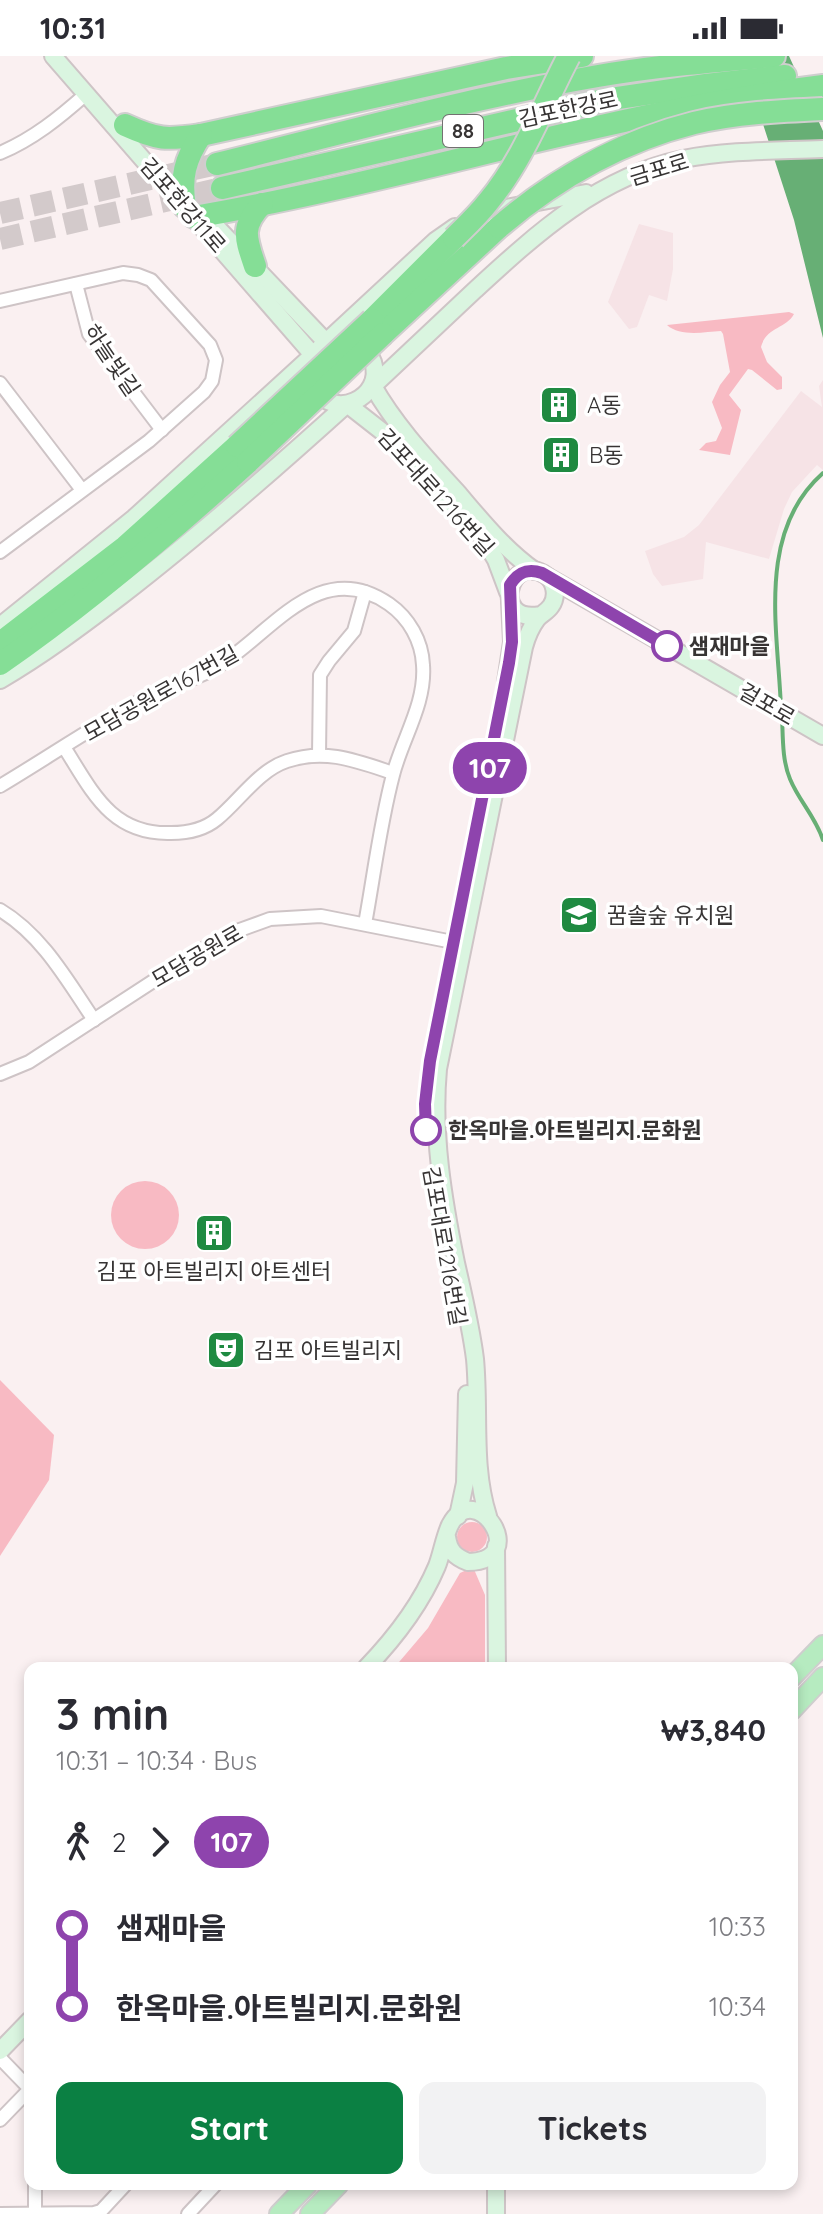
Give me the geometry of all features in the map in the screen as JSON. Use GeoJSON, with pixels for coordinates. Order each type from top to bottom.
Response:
{"type":"FeatureCollection","features":[{"type":"Feature","properties":{"kind":"highway"},"geometry":{"type":"LineString","coordinates":[[378,327],[489,201],[543,112],[569,56]]}},
{"type":"Feature","properties":{"kind":"highway"},"geometry":{"type":"LineString","coordinates":[[125,125],[153,138],[201,135],[492,70],[582,56]]}},
{"type":"Feature","properties":{"kind":"highway","name":"김포한강로"},"geometry":{"type":"LineString","coordinates":[[217,164],[470,102],[597,76],[774,56]]}},
{"type":"Feature","properties":{"kind":"highway","name":"김포한강로"},"geometry":{"type":"LineString","coordinates":[[222,188],[604,100],[708,94],[823,72]]}},
{"type":"Feature","properties":{"kind":"highway"},"geometry":{"type":"LineString","coordinates":[[201,135],[188,154],[192,207],[262,204],[597,126],[708,94],[823,86]]}},
{"type":"Feature","properties":{"kind":"highway"},"geometry":{"type":"LineString","coordinates":[[0,643],[242,454],[378,327],[499,227],[570,175],[644,139],[723,117],[823,109]]}},
{"type":"Feature","properties":{"kind":"highway"},"geometry":{"type":"LineString","coordinates":[[255,266],[247,242],[247,225],[250,216],[262,204]]}},
{"type":"Feature","properties":{"kind":"highway"},"geometry":{"type":"LineString","coordinates":[[0,664],[171,532],[242,454]]}},
{"type":"Feature","properties":{"kind":"main road"},"geometry":{"type":"LineString","coordinates":[[798,1671],[823,1645]]}},
{"type":"Feature","properties":{"kind":"main road"},"geometry":{"type":"LineString","coordinates":[[798,1704],[823,1677]]}},
{"type":"Feature","properties":{"kind":"main road"},"geometry":{"type":"LineString","coordinates":[[279,2214],[302,2190]]}},
{"type":"Feature","properties":{"kind":"main road"},"geometry":{"type":"LineString","coordinates":[[310,2214],[333,2190]]}},
{"type":"Feature","properties":{"kind":"street","name":"김포한강11로"},"geometry":{"type":"LineString","coordinates":[[53,56],[192,207],[255,266],[326,342]]}},
{"type":"Feature","properties":{"kind":"street","name":"김포한강11로"},"geometry":{"type":"LineString","coordinates":[[63,56],[125,125],[313,355]]}},
{"type":"Feature","properties":{"kind":"street"},"geometry":{"type":"LineString","coordinates":[[0,153],[44,130],[86,94]]}},
{"type":"Feature","properties":{"kind":"street","name":"금포로"},"geometry":{"type":"LineString","coordinates":[[603,189],[656,167],[716,154],[823,149]]}},
{"type":"Feature","properties":{"kind":"street"},"geometry":{"type":"LineString","coordinates":[[0,626],[134,518],[455,226],[511,207],[603,189]]}},
{"type":"Feature","properties":{"kind":"street"},"geometry":{"type":"LineString","coordinates":[[313,355],[312,376],[320,395],[328,401],[347,404],[359,401],[548,225],[603,189]]}},
{"type":"Feature","properties":{"kind":"street"},"geometry":{"type":"LineString","coordinates":[[0,301],[123,273],[138,275],[151,280],[210,345],[216,360],[212,381],[204,392],[162,430],[0,551]]}},
{"type":"Feature","properties":{"kind":"street","name":"하늘빛길"},"geometry":{"type":"LineString","coordinates":[[76,284],[89,334],[162,430]]}},
{"type":"Feature","properties":{"kind":"street"},"geometry":{"type":"LineString","coordinates":[[326,342],[343,341],[363,348],[374,365],[373,386]]}},
{"type":"Feature","properties":{"kind":"street"},"geometry":{"type":"LineString","coordinates":[[0,383],[82,490]]}},
{"type":"Feature","properties":{"kind":"street","name":"김포대로1216번길"},"geometry":{"type":"LineString","coordinates":[[373,386],[393,419],[507,548],[542,574],[586,599]]}},
{"type":"Feature","properties":{"kind":"street"},"geometry":{"type":"LineString","coordinates":[[0,680],[88,621],[161,565],[245,496],[347,404]]}},
{"type":"Feature","properties":{"kind":"street","name":"김포대로1216번길"},"geometry":{"type":"LineString","coordinates":[[347,404],[393,440],[483,538],[496,560],[509,596],[512,620],[509,663],[438,1069],[435,1130],[455,1260],[475,1356],[478,1476],[488,1516]]}},
{"type":"Feature","properties":{"kind":"street"},"geometry":{"type":"LineString","coordinates":[[546,611],[555,591],[542,574],[520,573],[510,585],[509,596],[513,607],[525,616],[546,611],[569,600],[586,599]]}},
{"type":"Feature","properties":{"kind":"street","name":"모담공원로167번길"},"geometry":{"type":"LineString","coordinates":[[0,786],[143,699],[228,661],[308,597],[343,589],[365,592]]}},
{"type":"Feature","properties":{"kind":"street"},"geometry":{"type":"LineString","coordinates":[[319,755],[320,675],[354,631],[365,592],[384,600],[401,614],[418,639],[424,679],[393,773],[365,924]]}},
{"type":"Feature","properties":{"kind":"street","name":"걸포로"},"geometry":{"type":"LineString","coordinates":[[586,599],[823,736]]}},
{"type":"Feature","properties":{"kind":"street","name":"김포대로1216번길"},"geometry":{"type":"LineString","coordinates":[[458,1516],[465,1471],[465,1365],[429,1160],[425,1104],[430,1061],[524,647],[527,636],[546,611]]}},
{"type":"Feature","properties":{"kind":"street","name":"모담공원로167번길"},"geometry":{"type":"LineString","coordinates":[[64,747],[109,813],[142,830],[169,833],[198,829],[211,823],[274,767],[288,760],[319,755],[346,757],[393,773]]}},
{"type":"Feature","properties":{"kind":"street"},"geometry":{"type":"LineString","coordinates":[[0,910],[24,928],[50,956],[94,1020]]}},
{"type":"Feature","properties":{"kind":"street","name":"모담공원로"},"geometry":{"type":"LineString","coordinates":[[0,1074],[29,1062],[201,950],[255,923],[306,916],[365,924],[458,943]]}},
{"type":"Feature","properties":{"kind":"street"},"geometry":{"type":"LineString","coordinates":[[372,1662],[387,1647],[436,1568],[448,1529],[458,1516],[473,1511],[488,1516],[497,1530],[497,1662]]}},
{"type":"Feature","properties":{"kind":"street"},"geometry":{"type":"LineString","coordinates":[[447,1537],[448,1547],[460,1559],[477,1562],[485,1559],[496,1545]]}},
{"type":"Feature","properties":{"kind":"street"},"geometry":{"type":"LineString","coordinates":[[378,1662],[442,1574],[460,1559]]}},
{"type":"Feature","properties":{"kind":"street"},"geometry":{"type":"LineString","coordinates":[[477,1562],[496,1582]]}},
{"type":"Feature","properties":{"kind":"street"},"geometry":{"type":"LineString","coordinates":[[0,2043],[24,2018]]}},
{"type":"Feature","properties":{"kind":"street"},"geometry":{"type":"LineString","coordinates":[[0,2051],[24,2026]]}},
{"type":"Feature","properties":{"kind":"street"},"geometry":{"type":"LineString","coordinates":[[0,2058],[24,2083]]}},
{"type":"Feature","properties":{"kind":"street"},"geometry":{"type":"LineString","coordinates":[[0,2120],[24,2095]]}},
{"type":"Feature","properties":{"kind":"street"},"geometry":{"type":"LineString","coordinates":[[35,2190],[35,2212]]}},
{"type":"Feature","properties":{"kind":"street"},"geometry":{"type":"LineString","coordinates":[[0,2214],[94,2213],[101,2211],[121,2190]]}},
{"type":"Feature","properties":{"kind":"street"},"geometry":{"type":"LineString","coordinates":[[188,2214],[210,2190]]}},
{"type":"Feature","properties":{"kind":"street"},"geometry":{"type":"LineString","coordinates":[[496,2190],[496,2214]]}},
{"type":"Feature","properties":{"kind":"street"},"geometry":{"type":"LineString","coordinates":[[116,2195],[116,2214]]}},
{"type":"Feature","properties":{"kind":"shaded area"},"geometry":{"type":"Polygon","coordinates":[[[741,56],[789,56],[823,131],[823,338],[794,220],[741,56]]]}},
{"type":"Feature","properties":{"kind":"shaded area"},"geometry":{"type":"Polygon","coordinates":[[[639,224],[673,233],[673,269],[667,301],[649,295],[637,327],[629,329],[608,302],[639,224]]]}},
{"type":"Feature","properties":{"kind":"shaded area"},"geometry":{"type":"Polygon","coordinates":[[[789,312],[794,314],[767,336],[761,347],[767,362],[782,377],[782,389],[777,390],[748,369],[729,395],[741,410],[730,455],[699,450],[706,443],[716,441],[722,428],[712,402],[730,372],[723,334],[721,331],[685,332],[667,325],[789,312]]]}},
{"type":"Feature","properties":{"kind":"shaded area"},"geometry":{"type":"Polygon","coordinates":[[[823,380],[823,470],[817,465],[792,492],[769,559],[706,542],[703,579],[662,586],[653,574],[645,551],[684,537],[699,525],[801,391],[822,407],[819,386],[823,380]]]}},
{"type":"Feature","properties":{"kind":"shaded area"},"geometry":{"type":"Polygon","coordinates":[[[138,1181],[152,1181],[164,1186],[174,1196],[179,1215],[174,1234],[164,1244],[152,1249],[138,1249],[126,1244],[116,1234],[111,1222],[111,1208],[116,1196],[126,1186],[138,1181]]]}},
{"type":"Feature","properties":{"kind":"shaded area"},"geometry":{"type":"Polygon","coordinates":[[[0,1380],[54,1435],[49,1480],[0,1556],[0,1380]]]}},
{"type":"Feature","properties":{"kind":"shaded area"},"geometry":{"type":"Polygon","coordinates":[[[472,1522],[478,1523],[486,1531],[486,1543],[478,1551],[472,1552],[466,1551],[458,1543],[457,1537],[458,1531],[466,1523],[472,1522]]]}},
{"type":"Feature","properties":{"kind":"shaded area"},"geometry":{"type":"Polygon","coordinates":[[[473,1567],[485,1595],[485,1662],[399,1662],[428,1628],[460,1573],[473,1567]]]}},
{"type":"Feature","properties":{"kind":"waterway"},"geometry":{"type":"LineString","coordinates":[[781,708],[775,615],[779,553],[788,524],[802,497],[823,473]]}},
{"type":"Feature","properties":{"kind":"waterway"},"geometry":{"type":"LineString","coordinates":[[782,716],[787,772],[823,840]]}},
{"type":"Feature","properties":{"kind":"tunnel"},"geometry":{"type":"LineString","coordinates":[[0,213],[217,164]]}},
{"type":"Feature","properties":{"kind":"tunnel"},"geometry":{"type":"LineString","coordinates":[[0,239],[222,188]]}},
{"type":"Feature","properties":{"kind":"bus line","name":"107"},"geometry":{"type":"LineString","coordinates":[[426,1130],[425,1104],[430,1061],[509,663],[512,642],[510,585],[520,573],[542,573],[667,646]]}},
{"type":"Feature","properties":{"kind":"place","name":"A동"},"geometry":{"type":"Point","coordinates":[559,405]}},
{"type":"Feature","properties":{"kind":"place","name":"B동"},"geometry":{"type":"Point","coordinates":[561,455]}},
{"type":"Feature","properties":{"kind":"place","name":"샘재마을"},"geometry":{"type":"Point","coordinates":[667,646]}},
{"type":"Feature","properties":{"kind":"place","name":"꿈솔숲 유치원"},"geometry":{"type":"Point","coordinates":[579,915]}},
{"type":"Feature","properties":{"kind":"place","name":"한옥마을.아트빌리지.문화원"},"geometry":{"type":"Point","coordinates":[426,1130]}},
{"type":"Feature","properties":{"kind":"place","name":"김포 아트빌리지 아트센터"},"geometry":{"type":"Point","coordinates":[214,1233]}},
{"type":"Feature","properties":{"kind":"place","name":"김포 아트빌리지"},"geometry":{"type":"Point","coordinates":[226,1350]}}]}
